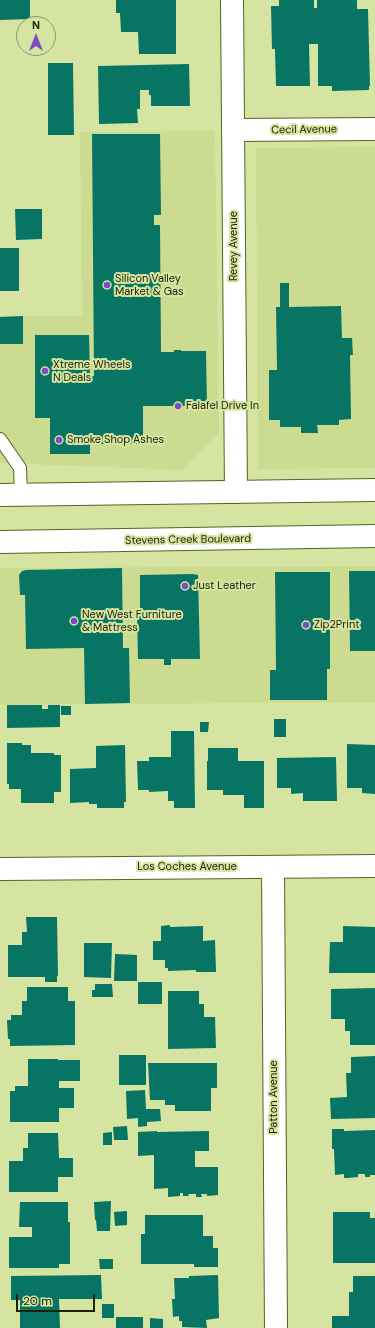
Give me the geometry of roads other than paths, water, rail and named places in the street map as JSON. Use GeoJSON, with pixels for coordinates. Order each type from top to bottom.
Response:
{"type":"FeatureCollection","features":[{"type":"Feature","properties":{"kind":"street","name":"Revey Avenue"},"geometry":{"type":"LineString","coordinates":[[232,0],[236,492]]}},
{"type":"Feature","properties":{"kind":"street","name":"Cecil Avenue"},"geometry":{"type":"LineString","coordinates":[[233,130],[375,129]]}},
{"type":"Feature","properties":{"kind":"street"},"geometry":{"type":"LineString","coordinates":[[11,495],[375,490]]}},
{"type":"Feature","properties":{"kind":"street","name":"Stevens Creek Boulevard"},"geometry":{"type":"LineString","coordinates":[[0,542],[375,536]]}},
{"type":"Feature","properties":{"kind":"street","name":"Los Coches Avenue"},"geometry":{"type":"LineString","coordinates":[[0,869],[375,866]]}},
{"type":"Feature","properties":{"kind":"street","name":"Patton Avenue"},"geometry":{"type":"LineString","coordinates":[[273,867],[276,1328]]}},
{"type":"Feature","properties":{"kind":"lane"},"geometry":{"type":"LineString","coordinates":[[0,439],[20,468],[11,495]]}},
{"type":"Feature","properties":{"kind":"place","name":"Silicon Valley Market & Gas"},"geometry":{"type":"Point","coordinates":[107,285]}},
{"type":"Feature","properties":{"kind":"place","name":"Xtreme Wheels N Deals"},"geometry":{"type":"Point","coordinates":[45,371]}},
{"type":"Feature","properties":{"kind":"place","name":"Falafel Drive In"},"geometry":{"type":"Point","coordinates":[178,406]}},
{"type":"Feature","properties":{"kind":"place","name":"Smoke Shop Ashes"},"geometry":{"type":"Point","coordinates":[59,440]}},
{"type":"Feature","properties":{"kind":"place","name":"Just Leather"},"geometry":{"type":"Point","coordinates":[185,586]}},
{"type":"Feature","properties":{"kind":"place","name":"New West Furniture & Mattress"},"geometry":{"type":"Point","coordinates":[74,621]}},
{"type":"Feature","properties":{"kind":"place","name":"Zip2Print"},"geometry":{"type":"Point","coordinates":[306,625]}}]}
